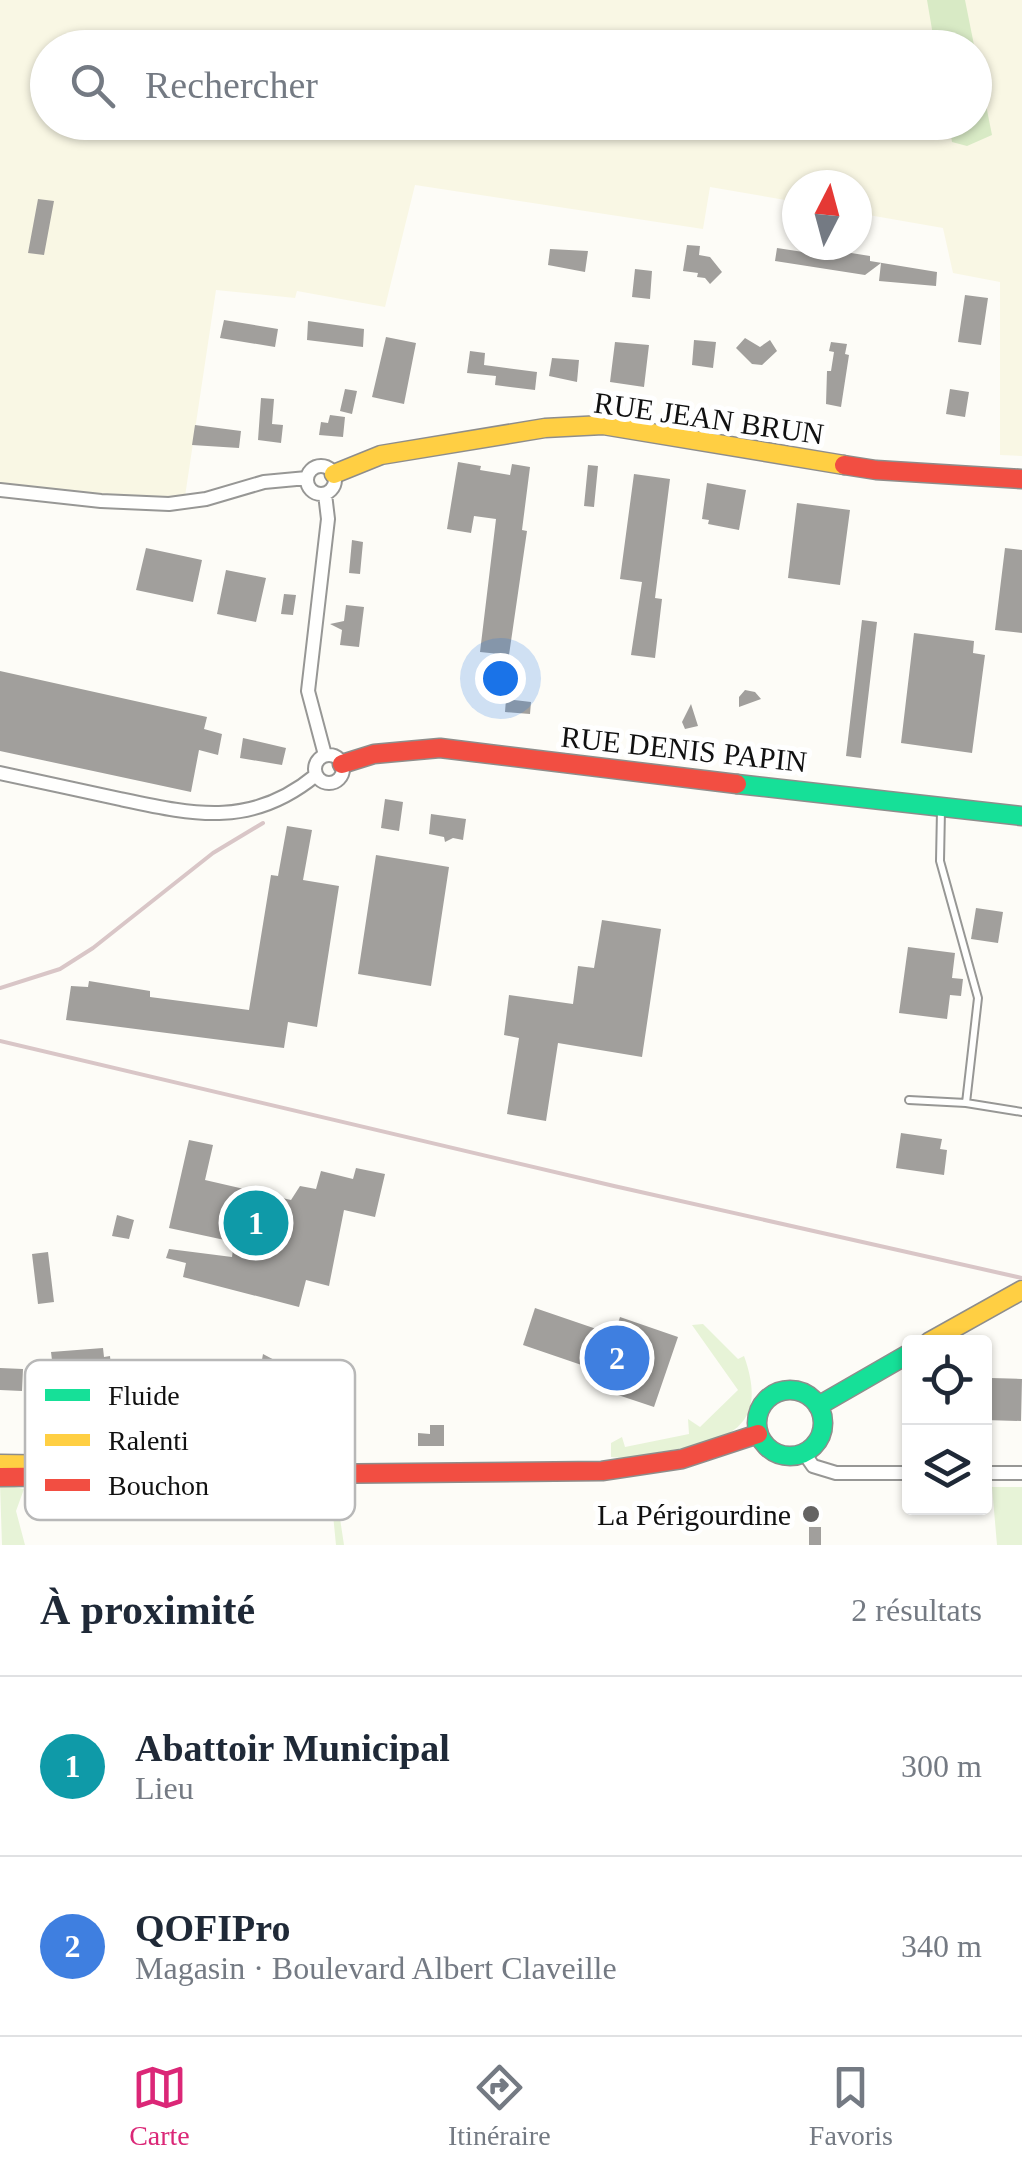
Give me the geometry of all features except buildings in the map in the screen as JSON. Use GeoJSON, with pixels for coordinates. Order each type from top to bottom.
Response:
{"type":"FeatureCollection","features":[{"type":"Feature","properties":{"kind":"main road","name":"RUE JEAN BRUN"},"geometry":{"type":"LineString","coordinates":[[334,474],[380,455],[545,428],[602,425],[876,470],[1022,479]]}},
{"type":"Feature","properties":{"kind":"main road","name":"RUE DENIS PAPIN"},"geometry":{"type":"LineString","coordinates":[[342,764],[372,752],[425,745],[599,770],[756,784],[1022,816]]}},
{"type":"Feature","properties":{"kind":"main road"},"geometry":{"type":"LineString","coordinates":[[942,1335],[1022,1290]]}},
{"type":"Feature","properties":{"kind":"main road"},"geometry":{"type":"LineString","coordinates":[[818,1406],[902,1359]]}},
{"type":"Feature","properties":{"kind":"main road"},"geometry":{"type":"LineString","coordinates":[[780,1392],[801,1392],[818,1406],[820,1438],[804,1453],[793,1456],[772,1451],[758,1434],[758,1413],[763,1404],[780,1392]]}},
{"type":"Feature","properties":{"kind":"main road"},"geometry":{"type":"LineString","coordinates":[[355,1472],[649,1468],[694,1458],[758,1434]]}},
{"type":"Feature","properties":{"kind":"main road"},"geometry":{"type":"LineString","coordinates":[[0,1464],[25,1464]]}},
{"type":"Feature","properties":{"kind":"main road"},"geometry":{"type":"LineString","coordinates":[[0,1477],[25,1477]]}},
{"type":"Feature","properties":{"kind":"street"},"geometry":{"type":"LineString","coordinates":[[319,466],[334,474],[333,488],[325,494],[312,491],[307,478],[311,470],[319,466]]}},
{"type":"Feature","properties":{"kind":"street"},"geometry":{"type":"LineString","coordinates":[[0,490],[101,502],[170,504],[206,499],[264,482],[307,478]]}},
{"type":"Feature","properties":{"kind":"street"},"geometry":{"type":"LineString","coordinates":[[324,755],[308,691],[328,520],[325,494]]}},
{"type":"Feature","properties":{"kind":"street"},"geometry":{"type":"LineString","coordinates":[[324,755],[335,756],[342,764],[341,776],[334,782],[324,782],[316,775],[315,763],[324,755]]}},
{"type":"Feature","properties":{"kind":"street"},"geometry":{"type":"LineString","coordinates":[[0,773],[180,812],[220,815],[252,810],[291,796],[316,775]]}},
{"type":"Feature","properties":{"kind":"street"},"geometry":{"type":"LineString","coordinates":[[804,1453],[812,1466],[836,1473],[902,1473]]}},
{"type":"Feature","properties":{"kind":"street"},"geometry":{"type":"LineString","coordinates":[[992,1473],[1022,1473]]}},
{"type":"Feature","properties":{"kind":"lane"},"geometry":{"type":"LineString","coordinates":[[941,806],[940,861],[978,998],[966,1103]]}},
{"type":"Feature","properties":{"kind":"lane"},"geometry":{"type":"LineString","coordinates":[[910,1100],[1022,1112]]}},
{"type":"Feature","properties":{"kind":"shaded area"},"geometry":{"type":"Polygon","coordinates":[[[0,0],[1022,0],[1022,456],[1000,455],[1000,282],[953,273],[943,228],[872,216],[872,170],[782,170],[782,199],[710,187],[703,229],[415,185],[385,307],[297,291],[295,298],[216,290],[184,503],[0,489],[0,0]]]}},
{"type":"Feature","properties":{"kind":"green space"},"geometry":{"type":"Polygon","coordinates":[[[927,0],[965,0],[971,30],[932,30],[927,0]]]}},
{"type":"Feature","properties":{"kind":"green space"},"geometry":{"type":"Polygon","coordinates":[[[952,140],[981,140],[967,146],[952,140]]]}},
{"type":"Feature","properties":{"kind":"green space"},"geometry":{"type":"Polygon","coordinates":[[[703,1324],[738,1359],[744,1356],[751,1380],[747,1415],[724,1436],[707,1442],[638,1456],[611,1457],[611,1443],[622,1437],[625,1447],[689,1434],[688,1419],[700,1427],[738,1390],[692,1325],[703,1324]]]}},
{"type":"Feature","properties":{"kind":"green space"},"geometry":{"type":"Polygon","coordinates":[[[0,1484],[24,1489],[16,1511],[25,1545],[2,1545],[0,1484]]]}},
{"type":"Feature","properties":{"kind":"green space"},"geometry":{"type":"Polygon","coordinates":[[[992,1487],[1022,1487],[1022,1545],[997,1545],[992,1487]]]}},
{"type":"Feature","properties":{"kind":"green space"},"geometry":{"type":"Polygon","coordinates":[[[334,1520],[340,1520],[344,1545],[336,1545],[334,1520]]]}},
{"type":"Feature","properties":{"kind":"railway"},"geometry":{"type":"LineString","coordinates":[[0,988],[60,969],[93,948],[213,853],[263,823]]}},
{"type":"Feature","properties":{"kind":"railway"},"geometry":{"type":"LineString","coordinates":[[0,1041],[1022,1278]]}},
{"type":"Feature","properties":{"kind":"traffic: fast"},"geometry":{"type":"LineString","coordinates":[[737,784],[1022,816]]}},
{"type":"Feature","properties":{"kind":"traffic: fast"},"geometry":{"type":"LineString","coordinates":[[818,1406],[902,1358]]}},
{"type":"Feature","properties":{"kind":"traffic: fast"},"geometry":{"type":"LineString","coordinates":[[790,1390],[813,1400],[823,1423],[813,1446],[790,1456],[767,1446],[757,1423],[767,1400],[790,1390]]}},
{"type":"Feature","properties":{"kind":"traffic: slow"},"geometry":{"type":"LineString","coordinates":[[334,474],[381,455],[545,428],[603,425],[844,465]]}},
{"type":"Feature","properties":{"kind":"traffic: slow"},"geometry":{"type":"LineString","coordinates":[[942,1335],[1022,1290]]}},
{"type":"Feature","properties":{"kind":"traffic: slow"},"geometry":{"type":"LineString","coordinates":[[0,1464],[25,1464]]}},
{"type":"Feature","properties":{"kind":"traffic: jam"},"geometry":{"type":"LineString","coordinates":[[844,465],[1022,479]]}},
{"type":"Feature","properties":{"kind":"traffic: jam"},"geometry":{"type":"LineString","coordinates":[[342,764],[374,754],[440,748],[737,784]]}},
{"type":"Feature","properties":{"kind":"traffic: jam"},"geometry":{"type":"LineString","coordinates":[[355,1473],[602,1471],[682,1459],[758,1434]]}},
{"type":"Feature","properties":{"kind":"traffic: jam"},"geometry":{"type":"LineString","coordinates":[[0,1477],[25,1477]]}},
{"type":"Feature","properties":{"kind":"place","name":"Abattoir Municipal"},"geometry":{"type":"Point","coordinates":[256,1223]}},
{"type":"Feature","properties":{"kind":"place","name":"QOFIPro"},"geometry":{"type":"Point","coordinates":[617,1358]}},
{"type":"Feature","properties":{"kind":"place","name":"La Périgourdine"},"geometry":{"type":"Point","coordinates":[811,1514]}}]}
